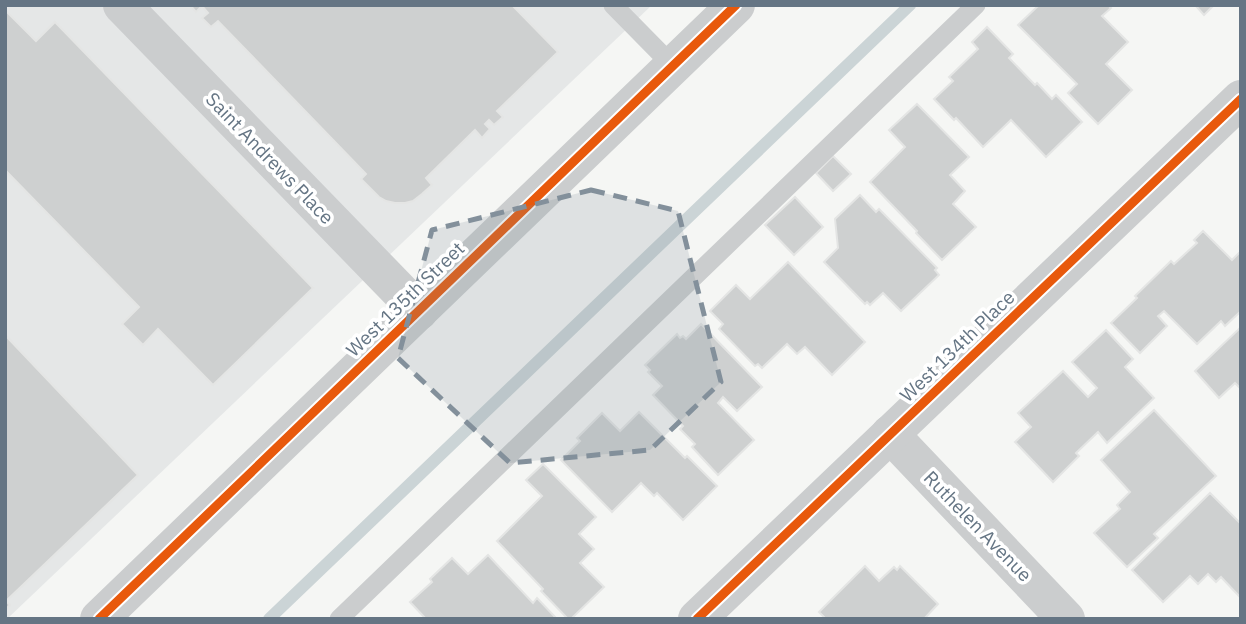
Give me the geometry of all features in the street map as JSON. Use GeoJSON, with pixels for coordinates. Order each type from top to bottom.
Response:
{"type":"FeatureCollection","features":[{"type":"Feature","properties":{"kind":"street","name":"Saint Andrews Place"},"geometry":{"type":"LineString","coordinates":[[122,5],[419,311]]}},
{"type":"Feature","properties":{"kind":"street","name":"West 135th Street"},"geometry":{"type":"LineString","coordinates":[[99,619],[736,5]]}},
{"type":"Feature","properties":{"kind":"street","name":"West 134th Place"},"geometry":{"type":"LineString","coordinates":[[697,619],[1237,109]]}},
{"type":"Feature","properties":{"kind":"street","name":"Ruthelen Avenue"},"geometry":{"type":"LineString","coordinates":[[890,434],[1066,619]]}},
{"type":"Feature","properties":{"kind":"lane"},"geometry":{"type":"LineString","coordinates":[[613,5],[673,66]]}},
{"type":"Feature","properties":{"kind":"lane"},"geometry":{"type":"LineString","coordinates":[[339,619],[976,5]]}},
{"type":"Feature","properties":{"kind":"highlighted area"},"geometry":{"type":"Polygon","coordinates":[[[591,190],[678,211],[721,382],[650,450],[510,463],[398,358],[432,230],[591,190]]]}},
{"type":"Feature","properties":{"kind":"shaded area"},"geometry":{"type":"Polygon","coordinates":[[[5,5],[652,5],[5,619],[5,5]]]}},
{"type":"Feature","properties":{"kind":"building"},"geometry":{"type":"Polygon","coordinates":[[[190,5],[512,5],[558,52],[497,111],[503,117],[494,125],[489,120],[485,124],[490,129],[482,138],[475,130],[426,178],[432,185],[413,201],[395,203],[379,197],[361,179],[366,174],[218,21],[211,27],[202,18],[208,13],[202,6],[196,12],[190,5]]]}},
{"type":"Feature","properties":{"kind":"building"},"geometry":{"type":"Polygon","coordinates":[[[1039,5],[1108,5],[1111,8],[1102,16],[1128,42],[1106,64],[1132,90],[1098,124],[1068,93],[1077,84],[1018,25],[1039,5]]]}},
{"type":"Feature","properties":{"kind":"building"},"geometry":{"type":"Polygon","coordinates":[[[1195,5],[1214,5],[1204,15],[1195,5]]]}},
{"type":"Feature","properties":{"kind":"building"},"geometry":{"type":"Polygon","coordinates":[[[5,10],[36,41],[55,22],[313,288],[213,385],[158,329],[143,345],[122,324],[139,307],[5,170],[5,10]]]}},
{"type":"Feature","properties":{"kind":"building"},"geometry":{"type":"Polygon","coordinates":[[[987,27],[1013,54],[1009,58],[1035,85],[1037,83],[1052,99],[1056,95],[1082,122],[1046,157],[1011,120],[983,147],[934,99],[953,81],[949,77],[978,49],[972,42],[987,27]]]}},
{"type":"Feature","properties":{"kind":"building"},"geometry":{"type":"Polygon","coordinates":[[[917,104],[969,157],[950,175],[965,191],[953,204],[976,227],[942,260],[870,182],[905,147],[889,130],[917,104]]]}},
{"type":"Feature","properties":{"kind":"building"},"geometry":{"type":"Polygon","coordinates":[[[833,156],[851,174],[833,191],[816,173],[833,156]]]}},
{"type":"Feature","properties":{"kind":"building"},"geometry":{"type":"Polygon","coordinates":[[[860,195],[876,212],[879,209],[937,268],[935,270],[939,275],[901,311],[883,293],[870,305],[867,302],[865,304],[824,262],[838,248],[835,219],[860,195]]]}},
{"type":"Feature","properties":{"kind":"building"},"geometry":{"type":"Polygon","coordinates":[[[795,197],[823,227],[794,255],[765,225],[795,197]]]}},
{"type":"Feature","properties":{"kind":"building"},"geometry":{"type":"Polygon","coordinates":[[[1203,231],[1232,260],[1241,251],[1241,311],[1225,326],[1221,321],[1197,344],[1164,311],[1158,316],[1167,326],[1140,353],[1111,323],[1171,261],[1174,264],[1197,243],[1194,240],[1203,231]]]}},
{"type":"Feature","properties":{"kind":"building"},"geometry":{"type":"Polygon","coordinates":[[[788,262],[865,342],[832,375],[805,347],[797,354],[787,344],[762,368],[758,364],[755,366],[719,329],[723,324],[710,311],[736,285],[750,299],[788,262]]]}},
{"type":"Feature","properties":{"kind":"building"},"geometry":{"type":"Polygon","coordinates":[[[701,324],[762,387],[737,411],[723,397],[718,403],[754,440],[718,475],[692,447],[695,444],[680,429],[683,426],[653,395],[662,386],[645,365],[677,334],[686,339],[701,324]]]}},
{"type":"Feature","properties":{"kind":"building"},"geometry":{"type":"Polygon","coordinates":[[[1241,327],[1241,389],[1235,383],[1219,398],[1195,371],[1241,327]]]}},
{"type":"Feature","properties":{"kind":"building"},"geometry":{"type":"Polygon","coordinates":[[[1106,330],[1133,359],[1125,367],[1154,398],[1107,443],[1098,432],[1076,453],[1079,456],[1053,482],[1015,442],[1031,427],[1018,413],[1063,371],[1088,397],[1097,388],[1072,362],[1106,330]]]}},
{"type":"Feature","properties":{"kind":"building"},"geometry":{"type":"Polygon","coordinates":[[[5,335],[138,475],[6,601],[10,605],[5,610],[5,335]]]}},
{"type":"Feature","properties":{"kind":"building"},"geometry":{"type":"Polygon","coordinates":[[[1154,410],[1216,476],[1154,534],[1158,538],[1127,567],[1094,533],[1120,509],[1117,505],[1130,492],[1101,460],[1154,410]]]}},
{"type":"Feature","properties":{"kind":"building"},"geometry":{"type":"Polygon","coordinates":[[[639,412],[717,486],[683,520],[657,493],[654,496],[641,483],[612,512],[561,460],[580,441],[577,438],[602,413],[620,431],[639,412]]]}},
{"type":"Feature","properties":{"kind":"building"},"geometry":{"type":"Polygon","coordinates":[[[543,464],[596,517],[579,534],[594,549],[580,563],[604,587],[571,619],[541,591],[543,589],[497,541],[542,496],[526,480],[543,464]]]}},
{"type":"Feature","properties":{"kind":"building"},"geometry":{"type":"Polygon","coordinates":[[[1210,493],[1241,524],[1241,595],[1221,577],[1216,582],[1208,574],[1198,584],[1190,576],[1163,602],[1132,570],[1210,493]]]}},
{"type":"Feature","properties":{"kind":"building"},"geometry":{"type":"Polygon","coordinates":[[[488,555],[533,603],[537,598],[557,619],[426,619],[410,602],[432,582],[430,579],[452,558],[468,574],[488,555]]]}},
{"type":"Feature","properties":{"kind":"building"},"geometry":{"type":"Polygon","coordinates":[[[865,566],[879,581],[894,567],[897,570],[900,566],[938,604],[924,619],[826,619],[819,612],[865,566]]]}},
{"type":"Feature","properties":{"kind":"waterway"},"geometry":{"type":"LineString","coordinates":[[269,619],[910,5]]}},
{"type":"Feature","properties":{"kind":"cycle path"},"geometry":{"type":"LineString","coordinates":[[99,619],[736,5]]}},
{"type":"Feature","properties":{"kind":"cycle path"},"geometry":{"type":"LineString","coordinates":[[697,619],[1241,99]]}}]}
